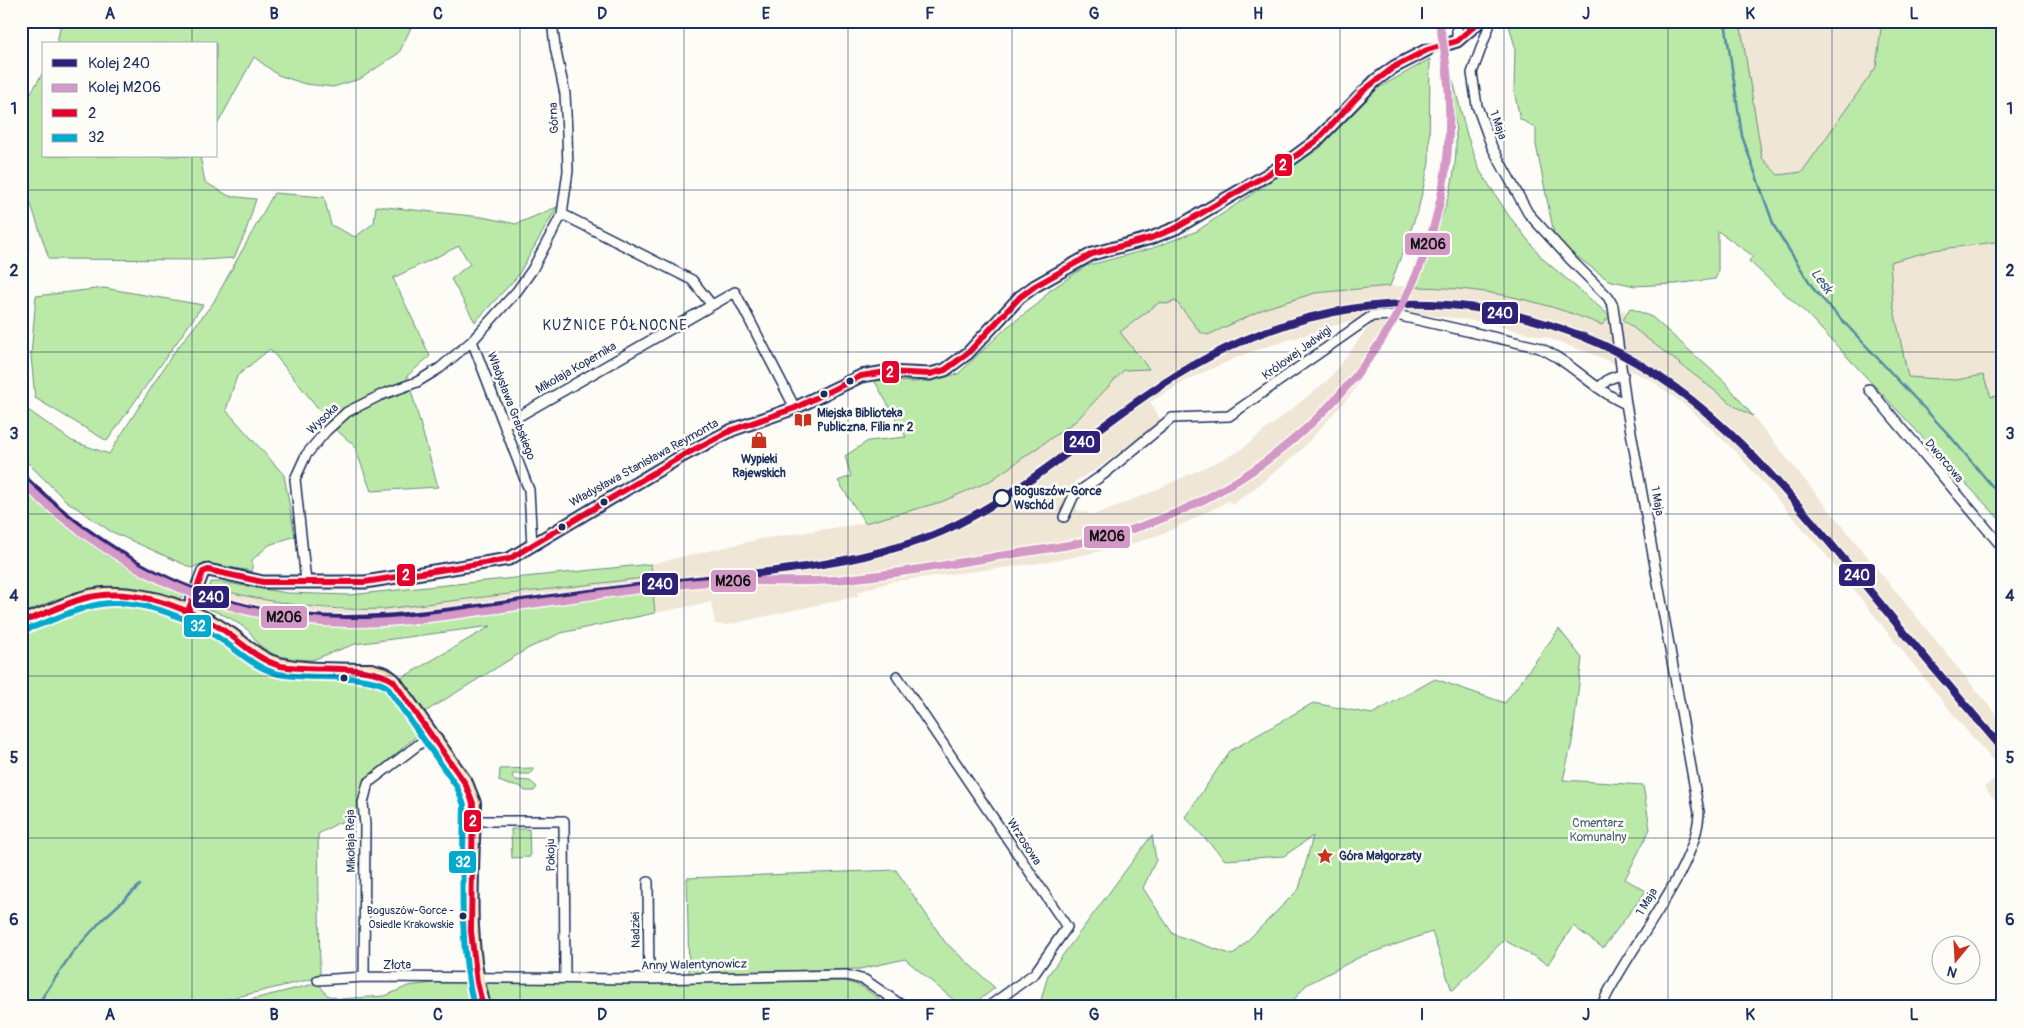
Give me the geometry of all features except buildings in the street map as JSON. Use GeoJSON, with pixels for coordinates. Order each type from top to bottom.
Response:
{"type":"FeatureCollection","features":[{"type":"Feature","properties":{"kind":"main road"},"geometry":{"type":"LineString","coordinates":[[21,622],[81,598],[134,596],[187,607],[267,661],[279,666],[371,672],[385,676],[393,682],[465,783],[474,803],[470,944],[475,977],[483,1007]]}},
{"type":"Feature","properties":{"kind":"street","name":"Górna"},"geometry":{"type":"LineString","coordinates":[[552,21],[555,47],[565,94],[568,170],[562,214]]}},
{"type":"Feature","properties":{"kind":"street"},"geometry":{"type":"LineString","coordinates":[[1457,21],[1457,41]]}},
{"type":"Feature","properties":{"kind":"street"},"geometry":{"type":"LineString","coordinates":[[1444,45],[1457,41],[1480,21]]}},
{"type":"Feature","properties":{"kind":"street","name":"1 Maja"},"geometry":{"type":"LineString","coordinates":[[1491,21],[1472,73],[1477,106],[1492,147],[1528,213],[1570,260],[1608,297],[1613,306],[1626,404],[1699,812],[1699,826],[1677,876],[1627,958],[1601,1007]]}},
{"type":"Feature","properties":{"kind":"street","name":"Władysława Stanisława Reymonta"},"geometry":{"type":"LineString","coordinates":[[187,607],[203,572],[208,570],[262,582],[365,582],[510,559],[555,530],[682,456],[732,430],[795,408],[861,376],[886,372],[930,374],[945,370],[956,364],[1020,297],[1035,286],[1092,254],[1151,238],[1176,228],[1282,166],[1316,141],[1376,80],[1394,67],[1427,50]]}},
{"type":"Feature","properties":{"kind":"street"},"geometry":{"type":"LineString","coordinates":[[562,214],[692,280],[711,304]]}},
{"type":"Feature","properties":{"kind":"street","name":"Władysława Grabskiego"},"geometry":{"type":"LineString","coordinates":[[532,546],[530,490],[472,341],[518,292],[562,214]]}},
{"type":"Feature","properties":{"kind":"street","name":"Mikołaja Kopernika"},"geometry":{"type":"LineString","coordinates":[[505,424],[711,304],[735,292],[795,408]]}},
{"type":"Feature","properties":{"kind":"street","name":"Królowej Jadwigi"},"geometry":{"type":"LineString","coordinates":[[1064,517],[1074,495],[1104,474],[1172,418],[1229,416],[1372,316],[1396,315],[1537,347],[1552,353],[1611,397],[1626,404]]}},
{"type":"Feature","properties":{"kind":"street","name":"Wysoka"},"geometry":{"type":"LineString","coordinates":[[306,582],[295,480],[306,455],[326,431],[347,412],[381,395],[417,382],[440,368],[472,341]]}},
{"type":"Feature","properties":{"kind":"street"},"geometry":{"type":"LineString","coordinates":[[1598,388],[1609,379],[1623,374]]}},
{"type":"Feature","properties":{"kind":"street","name":"Dworcowa"},"geometry":{"type":"LineString","coordinates":[[1869,389],[2003,548]]}},
{"type":"Feature","properties":{"kind":"street","name":"Wrzosowa"},"geometry":{"type":"LineString","coordinates":[[897,676],[1067,927],[1035,973],[988,1007]]}},
{"type":"Feature","properties":{"kind":"street","name":"Mikołaja Reja"},"geometry":{"type":"LineString","coordinates":[[364,977],[365,825],[363,803],[368,782],[428,732]]}},
{"type":"Feature","properties":{"kind":"street","name":"Pokoju"},"geometry":{"type":"LineString","coordinates":[[473,821],[564,821],[565,978]]}},
{"type":"Feature","properties":{"kind":"street","name":"Nadziei"},"geometry":{"type":"LineString","coordinates":[[648,882],[649,979]]}},
{"type":"Feature","properties":{"kind":"street","name":"Anny Walentynowicz"},"geometry":{"type":"LineString","coordinates":[[475,977],[649,979],[846,975],[865,980],[904,1007]]}},
{"type":"Feature","properties":{"kind":"street","name":"Złota"},"geometry":{"type":"LineString","coordinates":[[318,980],[364,977],[475,977]]}},
{"type":"Feature","properties":{"kind":"shaded area"},"geometry":{"type":"Polygon","coordinates":[[[1740,21],[1882,21],[1876,67],[1802,173],[1778,175],[1762,158],[1740,21]]]}},
{"type":"Feature","properties":{"kind":"shaded area"},"geometry":{"type":"Polygon","coordinates":[[[21,217],[31,242],[21,289],[21,217]]]}},
{"type":"Feature","properties":{"kind":"shaded area"},"geometry":{"type":"Polygon","coordinates":[[[2003,241],[2003,395],[1991,397],[1983,375],[1956,380],[1908,377],[1893,304],[1890,262],[1934,250],[2003,241]]]}},
{"type":"Feature","properties":{"kind":"shaded area"},"geometry":{"type":"Polygon","coordinates":[[[1390,286],[1480,289],[1558,307],[1602,324],[1610,316],[1623,310],[1652,317],[1725,382],[2003,723],[2003,772],[1960,723],[1826,555],[1735,451],[1689,408],[1651,380],[1597,356],[1548,338],[1477,321],[1417,314],[1394,321],[1353,392],[1299,452],[1259,485],[1232,505],[1229,501],[1167,532],[1129,545],[1050,562],[894,581],[858,592],[858,596],[726,625],[715,624],[711,602],[655,613],[653,592],[421,623],[348,627],[297,624],[252,616],[203,600],[208,587],[298,607],[342,610],[432,604],[652,577],[651,564],[761,539],[865,523],[941,502],[990,481],[1077,420],[1124,370],[1148,369],[1120,332],[1160,302],[1176,301],[1200,332],[1208,335],[1266,308],[1315,293],[1390,286]],[[1373,321],[1346,322],[1247,353],[1191,378],[1150,402],[1161,421],[1097,469],[1075,481],[1077,510],[1094,515],[1149,493],[1238,452],[1329,379],[1373,321]]]}},
{"type":"Feature","properties":{"kind":"shaded area"},"geometry":{"type":"Polygon","coordinates":[[[2003,773],[2003,810],[1984,787],[2003,773]]]}},
{"type":"Feature","properties":{"kind":"green space"},"geometry":{"type":"Polygon","coordinates":[[[61,21],[414,21],[399,53],[360,79],[333,87],[305,84],[278,75],[254,57],[218,123],[218,42],[57,42],[61,21]]]}},
{"type":"Feature","properties":{"kind":"green space"},"geometry":{"type":"Polygon","coordinates":[[[1508,21],[1740,21],[1762,158],[1778,175],[1802,172],[1876,67],[1882,21],[2003,21],[2003,241],[1934,250],[1890,262],[1893,304],[1908,377],[1956,380],[1983,375],[1991,397],[2003,395],[2003,523],[1807,314],[1749,261],[1753,256],[1718,231],[1718,273],[1715,279],[1635,286],[1608,280],[1555,239],[1536,145],[1536,128],[1520,119],[1514,91],[1515,47],[1508,21]]]}},
{"type":"Feature","properties":{"kind":"green space"},"geometry":{"type":"Polygon","coordinates":[[[1447,57],[1467,135],[1480,171],[1509,216],[1543,259],[1610,316],[1602,325],[1554,308],[1507,296],[1460,289],[1409,287],[1440,220],[1455,167],[1455,126],[1447,57]]]}},
{"type":"Feature","properties":{"kind":"green space"},"geometry":{"type":"Polygon","coordinates":[[[1430,59],[1429,163],[1418,210],[1390,286],[1315,293],[1266,308],[1208,335],[1200,332],[1176,301],[1166,304],[1160,302],[1120,332],[1149,369],[1124,370],[1077,420],[990,481],[941,502],[865,523],[838,481],[851,476],[845,456],[868,441],[906,437],[874,380],[916,382],[958,374],[1007,327],[1039,303],[1049,291],[1086,266],[1153,248],[1197,231],[1320,148],[1371,92],[1430,59]]]}},
{"type":"Feature","properties":{"kind":"green space"},"geometry":{"type":"Polygon","coordinates":[[[42,74],[42,158],[200,158],[205,182],[229,196],[256,199],[245,234],[234,258],[203,260],[49,259],[21,174],[21,109],[42,74]]]}},
{"type":"Feature","properties":{"kind":"green space"},"geometry":{"type":"Polygon","coordinates":[[[274,193],[324,197],[331,225],[355,237],[374,223],[376,206],[482,217],[516,224],[557,207],[517,277],[475,322],[451,279],[470,264],[459,246],[393,278],[430,356],[407,376],[438,487],[371,491],[354,445],[335,429],[270,349],[237,376],[226,410],[284,475],[295,536],[269,545],[252,560],[252,571],[203,563],[192,568],[110,531],[65,500],[21,456],[21,405],[72,441],[109,454],[172,355],[213,303],[274,193]]]}},
{"type":"Feature","properties":{"kind":"green space"},"geometry":{"type":"Polygon","coordinates":[[[104,288],[203,305],[107,441],[35,398],[31,356],[36,296],[104,288]]]}},
{"type":"Feature","properties":{"kind":"green space"},"geometry":{"type":"Polygon","coordinates":[[[1630,308],[1652,317],[1725,382],[1753,416],[1736,407],[1623,320],[1630,308]]]}},
{"type":"Feature","properties":{"kind":"green space"},"geometry":{"type":"Polygon","coordinates":[[[21,488],[59,521],[98,550],[139,574],[185,594],[179,599],[129,589],[89,589],[21,614],[21,488]]]}},
{"type":"Feature","properties":{"kind":"green space"},"geometry":{"type":"Polygon","coordinates":[[[651,564],[652,577],[384,609],[338,609],[295,605],[208,587],[211,582],[221,582],[287,593],[349,595],[651,564]]]}},
{"type":"Feature","properties":{"kind":"green space"},"geometry":{"type":"Polygon","coordinates":[[[653,592],[655,613],[561,633],[527,649],[410,721],[419,734],[364,781],[360,819],[338,823],[318,834],[320,977],[195,1007],[21,1007],[21,627],[82,603],[126,601],[179,613],[304,673],[311,679],[370,680],[386,687],[491,626],[355,644],[312,660],[294,659],[275,655],[260,646],[248,630],[230,618],[207,608],[203,600],[252,616],[297,624],[348,627],[421,623],[653,592]]]}},
{"type":"Feature","properties":{"kind":"green space","name":"Cmentarz Komunalny"},"geometry":{"type":"Polygon","coordinates":[[[1559,629],[1582,658],[1572,742],[1563,780],[1643,785],[1650,829],[1625,879],[1646,891],[1603,948],[1573,926],[1548,964],[1504,940],[1452,991],[1432,932],[1362,956],[1306,985],[1288,1007],[1039,1007],[1048,975],[1152,835],[1156,860],[1143,888],[1173,934],[1233,955],[1299,889],[1313,836],[1284,856],[1225,860],[1185,817],[1230,751],[1313,703],[1372,714],[1435,679],[1505,703],[1559,629]]]}},
{"type":"Feature","properties":{"kind":"green space"},"geometry":{"type":"Polygon","coordinates":[[[534,768],[530,774],[513,774],[512,776],[515,780],[530,781],[537,787],[534,791],[525,791],[520,786],[509,785],[499,781],[500,769],[534,768]]]}},
{"type":"Feature","properties":{"kind":"green space"},"geometry":{"type":"Polygon","coordinates":[[[511,829],[529,829],[530,857],[512,858],[511,829]]]}},
{"type":"Feature","properties":{"kind":"green space"},"geometry":{"type":"Polygon","coordinates":[[[896,870],[945,942],[995,988],[970,1007],[962,1007],[905,959],[860,969],[689,973],[687,878],[896,870]]]}},
{"type":"Feature","properties":{"kind":"green space"},"geometry":{"type":"Polygon","coordinates":[[[456,980],[469,982],[475,1007],[221,1007],[318,983],[327,995],[339,999],[385,996],[408,986],[456,980]]]}},
{"type":"Feature","properties":{"kind":"green space"},"geometry":{"type":"Polygon","coordinates":[[[845,981],[863,987],[889,1007],[489,1007],[484,983],[845,981]]]}},
{"type":"Feature","properties":{"kind":"waterway","name":"Lesk"},"geometry":{"type":"LineString","coordinates":[[1725,21],[1742,136],[1774,226],[1815,291],[1950,436],[2003,499]]}},
{"type":"Feature","properties":{"kind":"waterway"},"geometry":{"type":"LineString","coordinates":[[36,1007],[72,953],[102,920],[140,885]]}},
{"type":"Feature","properties":{"kind":"tunnel"},"geometry":{"type":"LineString","coordinates":[[1427,50],[1444,45]]}},
{"type":"Feature","properties":{"kind":"rail line","name":"M206"},"geometry":{"type":"LineString","coordinates":[[21,481],[92,540],[130,564],[170,584],[211,600],[254,612],[299,620],[346,623],[414,620],[617,592],[698,583],[818,581],[873,576],[1059,547],[1095,540],[1130,530],[1172,514],[1213,494],[1252,471],[1289,443],[1323,412],[1353,379],[1380,342],[1403,303],[1419,269],[1440,201],[1449,130],[1449,94],[1439,21]]}},
{"type":"Feature","properties":{"kind":"rail line","name":"240"},"geometry":{"type":"LineString","coordinates":[[21,476],[82,528],[115,551],[184,587],[221,601],[260,611],[325,619],[398,617],[446,612],[800,568],[837,562],[909,544],[943,531],[996,503],[1021,487],[1142,398],[1194,365],[1246,339],[1300,320],[1355,308],[1411,304],[1468,307],[1526,318],[1584,337],[1626,357],[1665,380],[1701,408],[1767,470],[2003,749]]}},
{"type":"Feature","properties":{"kind":"transit line","name":"2"},"geometry":{"type":"LineString","coordinates":[[188,611],[203,572],[208,570],[263,582],[365,582],[509,559],[682,456],[732,430],[795,408],[861,376],[886,372],[930,374],[945,370],[968,353],[1020,297],[1035,286],[1092,254],[1151,238],[1176,228],[1282,166],[1316,141],[1363,91],[1394,67],[1427,50],[1457,41],[1480,21]]}},
{"type":"Feature","properties":{"kind":"transit line","name":"2"},"geometry":{"type":"LineString","coordinates":[[21,622],[82,599],[99,596],[134,596],[169,604],[202,618],[225,631],[264,659],[281,666],[370,672],[383,675],[393,681],[465,783],[473,803],[471,931],[477,982],[483,1007]]}},
{"type":"Feature","properties":{"kind":"transit line","name":"32"},"geometry":{"type":"LineString","coordinates":[[23,630],[76,610],[100,604],[134,604],[184,619],[222,640],[261,667],[279,674],[351,678],[378,683],[387,687],[457,787],[464,805],[464,932],[469,982],[474,1007]]}},
{"type":"Feature","properties":{"kind":"place","name":"Miejska Biblioteka Publiczna. Filia nr 2"},"geometry":{"type":"Point","coordinates":[803,420]}},
{"type":"Feature","properties":{"kind":"place","name":"Wypieki Rajewskich"},"geometry":{"type":"Point","coordinates":[759,440]}},
{"type":"Feature","properties":{"kind":"place","name":"Boguszów-Gorce Wschód"},"geometry":{"type":"Point","coordinates":[1002,498]}},
{"type":"Feature","properties":{"kind":"place","name":"Góra Małgorzaty"},"geometry":{"type":"Point","coordinates":[1325,856]}},
{"type":"Feature","properties":{"kind":"place","name":"Boguszów-Gorce - Osiedle Krakowskie"},"geometry":{"type":"Point","coordinates":[463,916]}},
{"type":"Feature","properties":{"kind":"district","name":"KUŹNICE PÓŁNOCNE"},"geometry":{"type":"Point","coordinates":[615,325]}}]}
